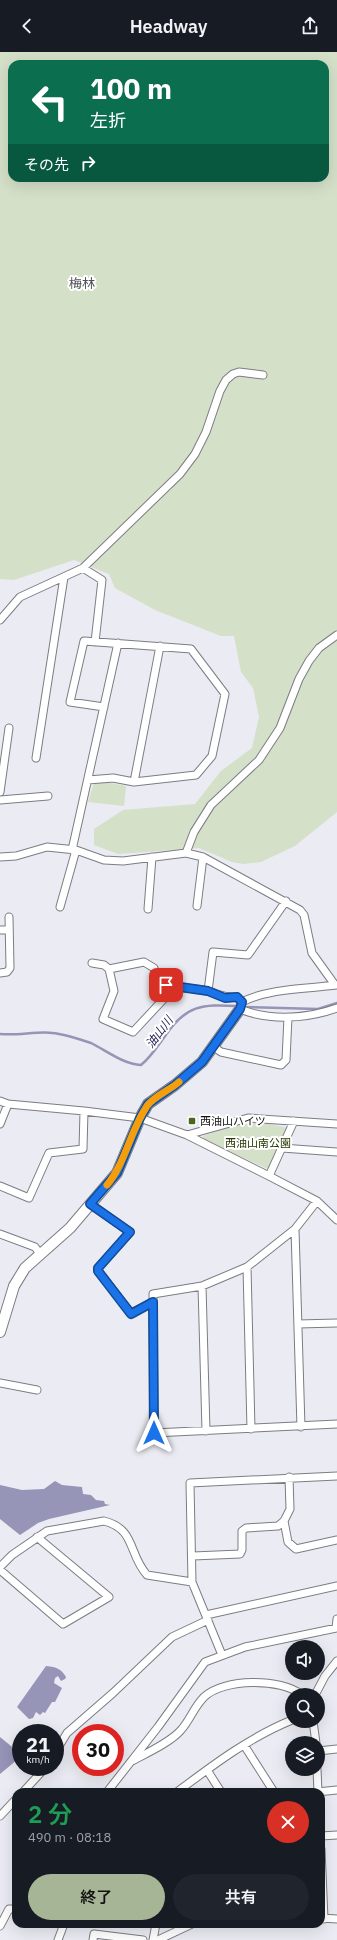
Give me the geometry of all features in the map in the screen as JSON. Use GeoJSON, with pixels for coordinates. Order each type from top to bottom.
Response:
{"type":"FeatureCollection","features":[{"type":"Feature","properties":{"kind":"street"},"geometry":{"type":"LineString","coordinates":[[0,620],[20,597],[83,568],[180,474],[195,454],[206,432],[220,391],[226,380],[233,374],[239,372],[263,374]]}},
{"type":"Feature","properties":{"kind":"street"},"geometry":{"type":"LineString","coordinates":[[83,568],[102,580],[95,642]]}},
{"type":"Feature","properties":{"kind":"street"},"geometry":{"type":"LineString","coordinates":[[36,758],[64,577]]}},
{"type":"Feature","properties":{"kind":"street"},"geometry":{"type":"LineString","coordinates":[[186,853],[194,832],[210,805],[259,760],[280,728],[299,679],[309,661],[319,648],[337,636]]}},
{"type":"Feature","properties":{"kind":"street"},"geometry":{"type":"LineString","coordinates":[[88,780],[113,778],[134,782],[196,775],[212,756],[226,694],[191,649],[84,641],[70,702],[104,707]]}},
{"type":"Feature","properties":{"kind":"street"},"geometry":{"type":"LineString","coordinates":[[60,907],[74,850],[118,643]]}},
{"type":"Feature","properties":{"kind":"street"},"geometry":{"type":"LineString","coordinates":[[134,782],[160,646]]}},
{"type":"Feature","properties":{"kind":"street"},"geometry":{"type":"LineString","coordinates":[[0,792],[9,728]]}},
{"type":"Feature","properties":{"kind":"street"},"geometry":{"type":"LineString","coordinates":[[0,800],[48,796]]}},
{"type":"Feature","properties":{"kind":"street"},"geometry":{"type":"LineString","coordinates":[[0,857],[16,856],[47,847],[74,850],[104,860],[123,861],[186,853],[203,857],[300,910],[304,915],[312,953],[336,985]]}},
{"type":"Feature","properties":{"kind":"street"},"geometry":{"type":"LineString","coordinates":[[148,909],[152,857]]}},
{"type":"Feature","properties":{"kind":"street"},"geometry":{"type":"LineString","coordinates":[[197,906],[203,857]]}},
{"type":"Feature","properties":{"kind":"street"},"geometry":{"type":"LineString","coordinates":[[208,991],[213,952],[248,956],[286,901]]}},
{"type":"Feature","properties":{"kind":"street"},"geometry":{"type":"LineString","coordinates":[[0,973],[7,972],[10,968],[9,917]]}},
{"type":"Feature","properties":{"kind":"street"},"geometry":{"type":"LineString","coordinates":[[0,930],[9,930]]}},
{"type":"Feature","properties":{"kind":"street"},"geometry":{"type":"LineString","coordinates":[[109,970],[144,962],[154,968],[157,983],[174,988],[208,991],[225,998],[237,997],[241,1005],[253,1014],[288,1017],[325,1013],[337,1008]]}},
{"type":"Feature","properties":{"kind":"street"},"geometry":{"type":"LineString","coordinates":[[92,963],[104,965],[109,970],[114,991],[103,1019],[133,1032],[174,988]]}},
{"type":"Feature","properties":{"kind":"street"},"geometry":{"type":"LineString","coordinates":[[0,1332],[3,1315],[19,1277],[40,1254],[70,1228],[117,1173],[140,1118],[148,1104],[175,1085],[202,1062],[214,1047],[241,1005],[251,997],[282,991],[336,985]]}},
{"type":"Feature","properties":{"kind":"street"},"geometry":{"type":"LineString","coordinates":[[214,1047],[221,1052],[281,1064],[286,1060],[288,1017]]}},
{"type":"Feature","properties":{"kind":"street"},"geometry":{"type":"LineString","coordinates":[[0,1101],[8,1104],[84,1110],[140,1118],[187,1135],[269,1176],[317,1201],[337,1220]]}},
{"type":"Feature","properties":{"kind":"street"},"geometry":{"type":"LineString","coordinates":[[0,1124],[8,1104]]}},
{"type":"Feature","properties":{"kind":"street"},"geometry":{"type":"LineString","coordinates":[[0,1186],[29,1198],[49,1152],[83,1149],[84,1110]]}},
{"type":"Feature","properties":{"kind":"street"},"geometry":{"type":"LineString","coordinates":[[187,1135],[248,1118],[337,1124]]}},
{"type":"Feature","properties":{"kind":"street"},"geometry":{"type":"LineString","coordinates":[[269,1176],[294,1121]]}},
{"type":"Feature","properties":{"kind":"street"},"geometry":{"type":"LineString","coordinates":[[282,1148],[337,1152]]}},
{"type":"Feature","properties":{"kind":"street"},"geometry":{"type":"LineString","coordinates":[[317,1201],[295,1230],[248,1267],[202,1286],[153,1294],[154,1433],[301,1427],[337,1424]]}},
{"type":"Feature","properties":{"kind":"street"},"geometry":{"type":"LineString","coordinates":[[90,1204],[130,1232],[98,1268],[98,1271],[131,1314],[153,1302]]}},
{"type":"Feature","properties":{"kind":"street"},"geometry":{"type":"LineString","coordinates":[[295,1230],[301,1427]]}},
{"type":"Feature","properties":{"kind":"street"},"geometry":{"type":"LineString","coordinates":[[0,1234],[35,1247],[40,1254]]}},
{"type":"Feature","properties":{"kind":"street"},"geometry":{"type":"LineString","coordinates":[[248,1267],[251,1429]]}},
{"type":"Feature","properties":{"kind":"street"},"geometry":{"type":"LineString","coordinates":[[202,1286],[206,1431]]}},
{"type":"Feature","properties":{"kind":"street"},"geometry":{"type":"LineString","coordinates":[[298,1324],[337,1323]]}},
{"type":"Feature","properties":{"kind":"street"},"geometry":{"type":"LineString","coordinates":[[0,1383],[37,1390]]}},
{"type":"Feature","properties":{"kind":"street"},"geometry":{"type":"LineString","coordinates":[[222,1655],[192,1582],[193,1556],[190,1483],[289,1477],[337,1476]]}},
{"type":"Feature","properties":{"kind":"street"},"geometry":{"type":"LineString","coordinates":[[193,1556],[240,1554],[242,1550],[242,1531],[246,1528],[278,1526],[284,1521],[290,1509],[289,1477]]}},
{"type":"Feature","properties":{"kind":"street"},"geometry":{"type":"LineString","coordinates":[[0,1567],[12,1555],[47,1531],[104,1521],[112,1523],[127,1534],[138,1563],[147,1575],[192,1582]]}},
{"type":"Feature","properties":{"kind":"street"},"geometry":{"type":"LineString","coordinates":[[284,1521],[288,1542],[296,1549],[337,1540]]}},
{"type":"Feature","properties":{"kind":"street"},"geometry":{"type":"LineString","coordinates":[[0,1570],[63,1624],[109,1597],[37,1537]]}},
{"type":"Feature","properties":{"kind":"street"},"geometry":{"type":"LineString","coordinates":[[64,1738],[67,1733],[113,1693],[172,1636],[207,1618],[337,1586]]}},
{"type":"Feature","properties":{"kind":"street"},"geometry":{"type":"LineString","coordinates":[[110,1788],[205,1662],[245,1647],[336,1628],[337,1619]]}},
{"type":"Feature","properties":{"kind":"street"},"geometry":{"type":"LineString","coordinates":[[319,1688],[325,1676],[337,1661]]}},
{"type":"Feature","properties":{"kind":"street"},"geometry":{"type":"LineString","coordinates":[[129,1763],[174,1737],[181,1730],[192,1712],[205,1696],[218,1689],[243,1682],[264,1682],[289,1688]]}},
{"type":"Feature","properties":{"kind":"street"},"geometry":{"type":"LineString","coordinates":[[182,1788],[244,1744],[285,1723]]}},
{"type":"Feature","properties":{"kind":"street"},"geometry":{"type":"LineString","coordinates":[[244,1744],[272,1788]]}},
{"type":"Feature","properties":{"kind":"street"},"geometry":{"type":"LineString","coordinates":[[325,1751],[337,1749]]}},
{"type":"Feature","properties":{"kind":"street"},"geometry":{"type":"LineString","coordinates":[[207,1770],[218,1788]]}},
{"type":"Feature","properties":{"kind":"street"},"geometry":{"type":"LineString","coordinates":[[27,1788],[38,1776]]}},
{"type":"Feature","properties":{"kind":"street"},"geometry":{"type":"LineString","coordinates":[[317,1776],[318,1788]]}},
{"type":"Feature","properties":{"kind":"street"},"geometry":{"type":"LineString","coordinates":[[325,1791],[337,1790]]}},
{"type":"Feature","properties":{"kind":"street"},"geometry":{"type":"LineString","coordinates":[[0,1816],[12,1807]]}},
{"type":"Feature","properties":{"kind":"street"},"geometry":{"type":"LineString","coordinates":[[325,1836],[337,1835]]}},
{"type":"Feature","properties":{"kind":"street"},"geometry":{"type":"LineString","coordinates":[[0,1926],[10,1909],[12,1909]]}},
{"type":"Feature","properties":{"kind":"street"},"geometry":{"type":"LineString","coordinates":[[325,1918],[337,1919]]}},
{"type":"Feature","properties":{"kind":"street"},"geometry":{"type":"LineString","coordinates":[[58,1940],[62,1928]]}},
{"type":"Feature","properties":{"kind":"street"},"geometry":{"type":"LineString","coordinates":[[153,1940],[155,1928]]}},
{"type":"Feature","properties":{"kind":"street"},"geometry":{"type":"LineString","coordinates":[[158,1940],[184,1928]]}},
{"type":"Feature","properties":{"kind":"street"},"geometry":{"type":"LineString","coordinates":[[93,1940],[94,1934],[143,1940]]}},
{"type":"Feature","properties":{"kind":"green space"},"geometry":{"type":"Polygon","coordinates":[[[0,52],[337,52],[337,812],[295,846],[261,862],[244,864],[232,862],[199,848],[118,854],[94,845],[94,829],[123,810],[195,804],[221,771],[252,748],[259,717],[253,688],[241,672],[234,636],[221,636],[155,610],[115,588],[109,574],[74,560],[14,580],[0,579],[0,52]]]}},
{"type":"Feature","properties":{"kind":"green space"},"geometry":{"type":"Polygon","coordinates":[[[95,780],[126,786],[124,806],[88,802],[95,780]]]}},
{"type":"Feature","properties":{"kind":"green space","name":"西油山南公園"},"geometry":{"type":"Polygon","coordinates":[[[250,1120],[288,1128],[268,1169],[203,1139],[203,1136],[250,1120]]]}},
{"type":"Feature","properties":{"kind":"water"},"geometry":{"type":"Polygon","coordinates":[[[55,1481],[62,1485],[82,1487],[83,1494],[91,1495],[96,1500],[104,1501],[105,1504],[110,1505],[49,1519],[38,1523],[20,1535],[0,1519],[0,1485],[22,1490],[44,1489],[55,1481]]]}},
{"type":"Feature","properties":{"kind":"water"},"geometry":{"type":"Polygon","coordinates":[[[46,1666],[58,1669],[66,1677],[61,1681],[58,1676],[55,1678],[54,1683],[62,1688],[55,1702],[52,1702],[45,1713],[43,1712],[40,1715],[36,1712],[33,1718],[29,1719],[17,1707],[46,1666]]]}},
{"type":"Feature","properties":{"kind":"water"},"geometry":{"type":"Polygon","coordinates":[[[0,1737],[12,1747],[12,1764],[0,1774],[0,1737]]]}},
{"type":"Feature","properties":{"kind":"waterway","name":"油山川"},"geometry":{"type":"LineString","coordinates":[[242,1007],[318,1009],[337,1003]]}},
{"type":"Feature","properties":{"kind":"waterway","name":"油山川"},"geometry":{"type":"LineString","coordinates":[[0,1034],[56,1033],[91,1043],[121,1060],[141,1065],[151,1055],[180,1018],[188,1012],[204,1006],[237,1006]]}},
{"type":"Feature","properties":{"kind":"slow traffic"},"geometry":{"type":"LineString","coordinates":[[107,1185],[117,1173],[140,1118],[148,1104],[179,1082]]}},
{"type":"Feature","properties":{"kind":"place","name":"西油山ハイツ"},"geometry":{"type":"Point","coordinates":[192,1121]}},
{"type":"Feature","properties":{"kind":"district","name":"梅林"},"geometry":{"type":"Point","coordinates":[82,283]}},
{"type":"Feature","properties":{"kind":"route"},"geometry":{"type":"LineString","coordinates":[[154,1433],[153,1302],[131,1314],[98,1271],[98,1268],[130,1232],[90,1204],[117,1173],[140,1118],[148,1104],[175,1085],[202,1062],[240,1009],[242,1002],[237,997],[225,998],[208,991],[174,988],[166,985]]}}]}
